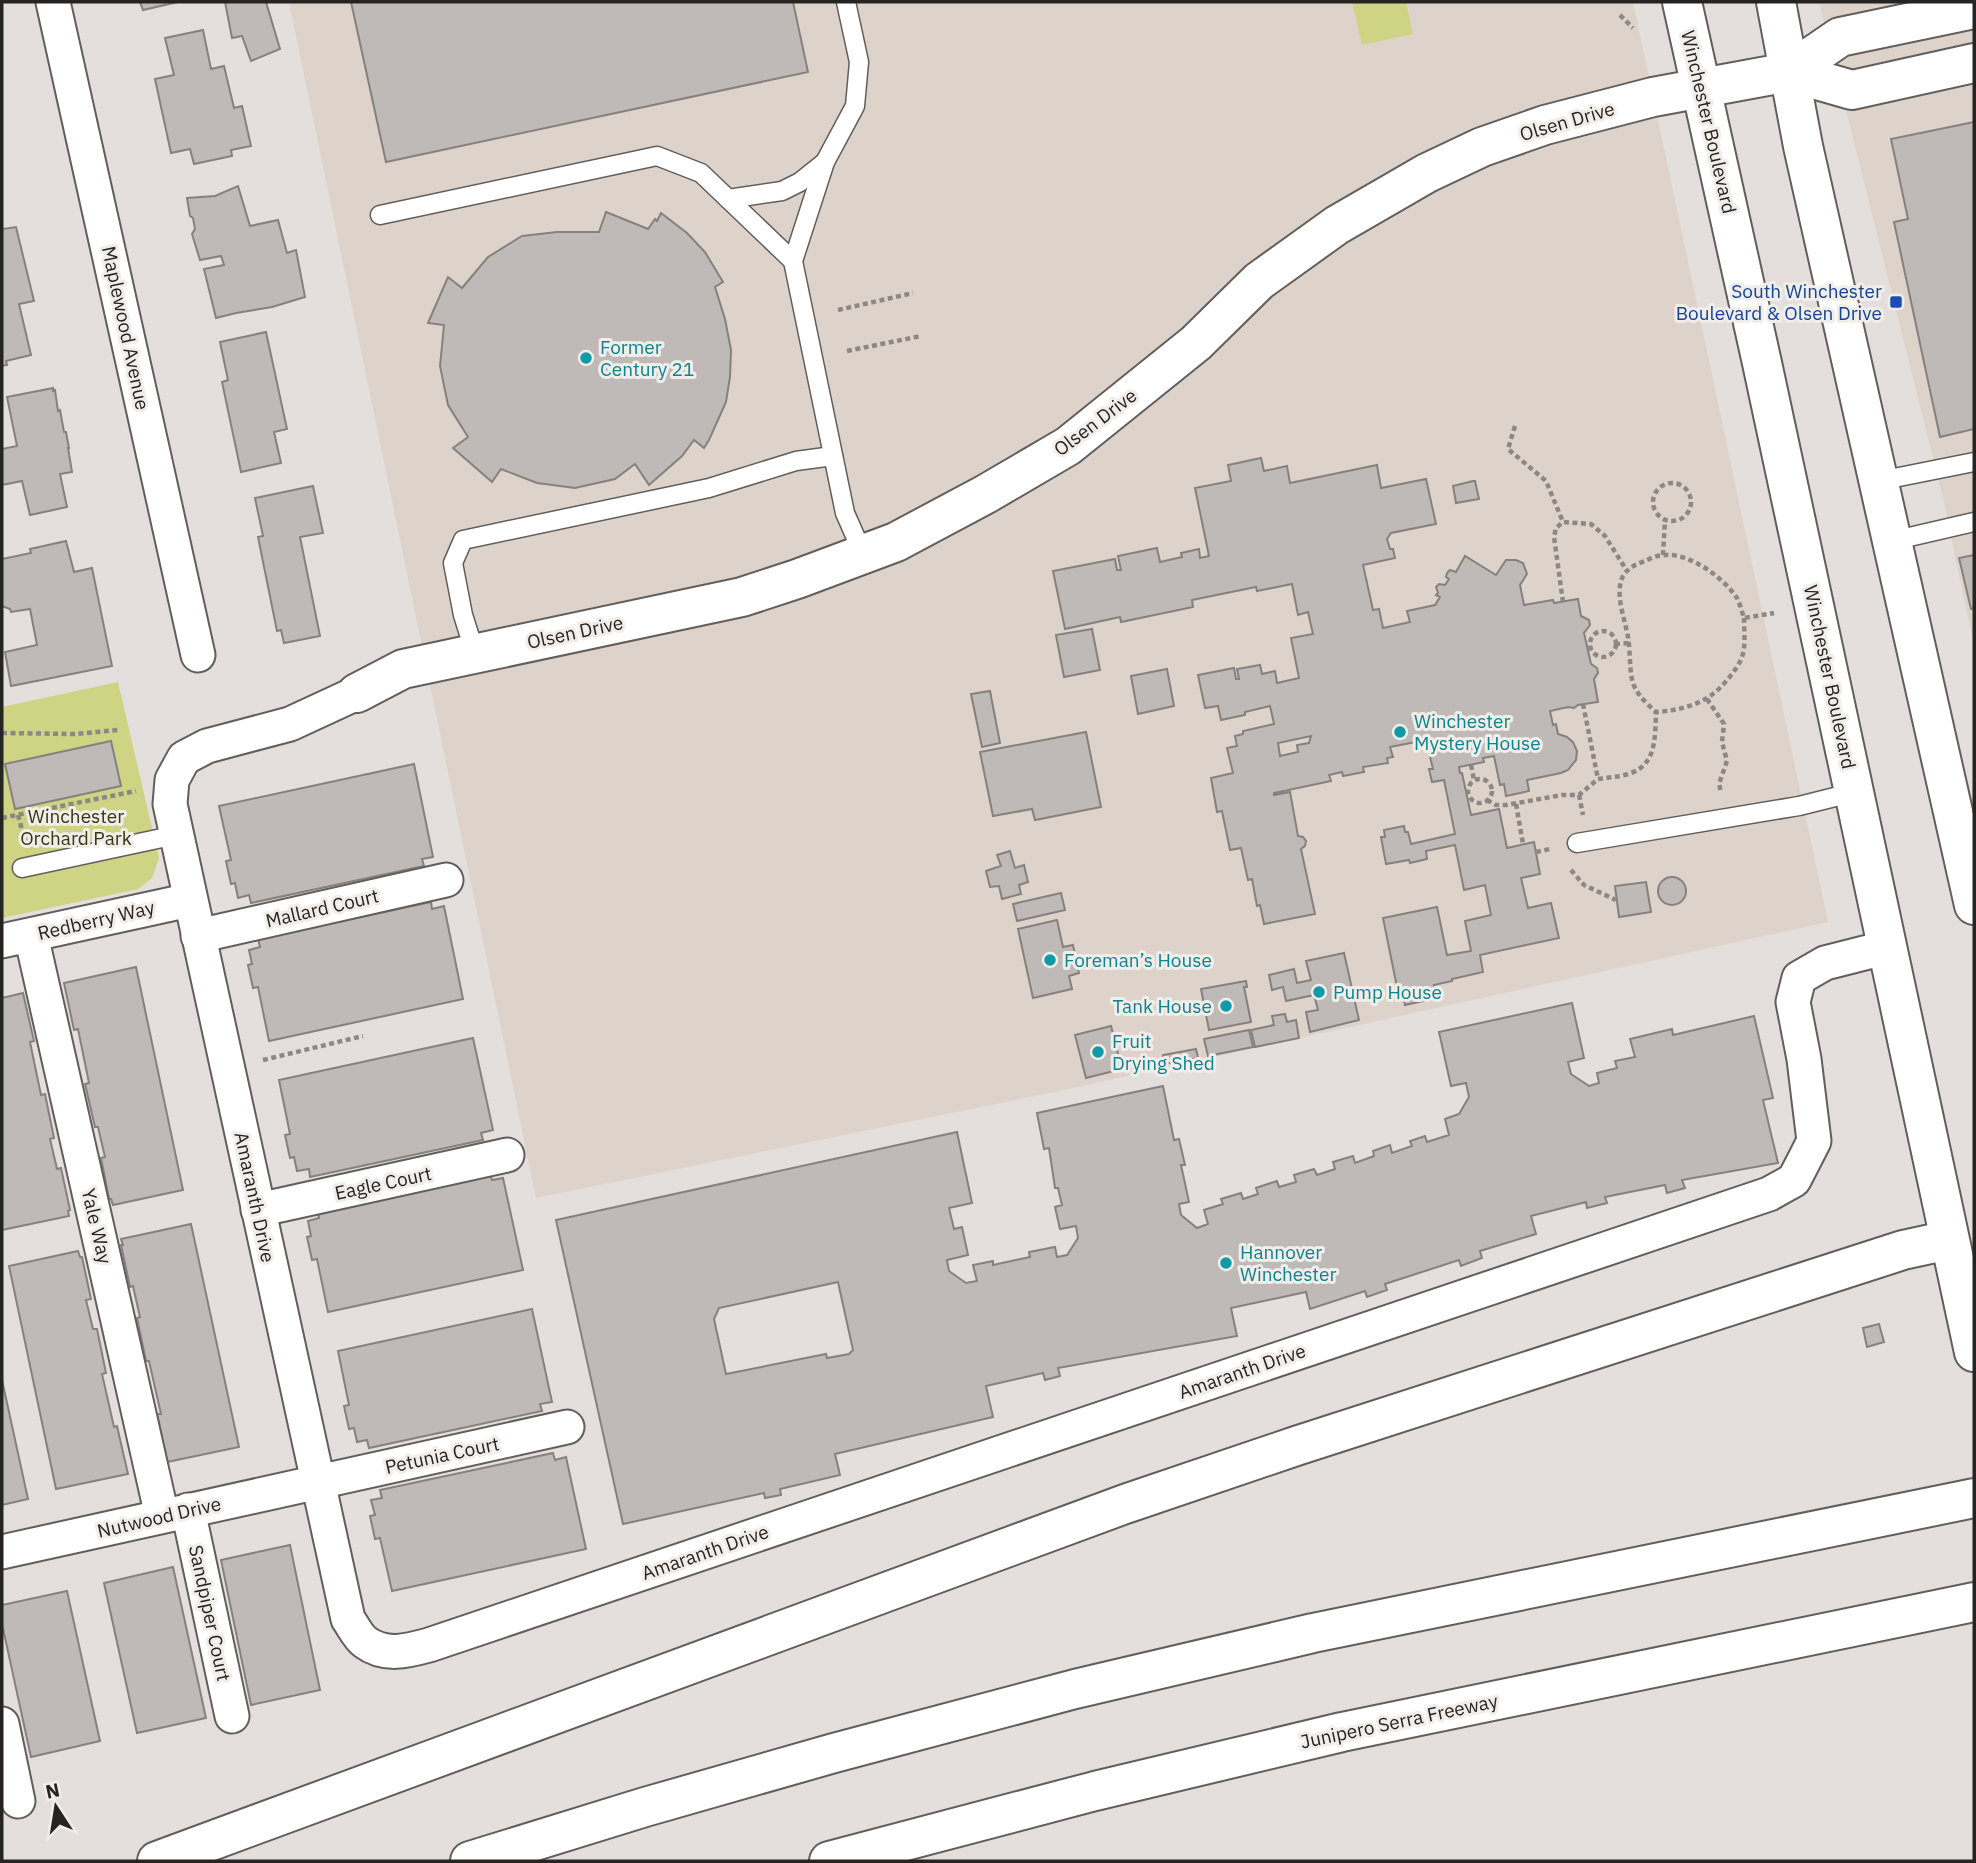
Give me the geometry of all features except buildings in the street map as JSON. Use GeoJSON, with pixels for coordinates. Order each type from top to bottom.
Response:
{"type":"FeatureCollection","features":[{"type":"Feature","properties":{"kind":"main road","name":"Winchester Boulevard"},"geometry":{"type":"LineString","coordinates":[[1682,2],[1888,947],[1962,1237],[1965,1309],[1974,1352]]}},
{"type":"Feature","properties":{"kind":"main road"},"geometry":{"type":"LineString","coordinates":[[1776,2],[1803,146],[1974,905]]}},
{"type":"Feature","properties":{"kind":"main road","name":"Olsen Drive"},"geometry":{"type":"LineString","coordinates":[[357,693],[404,669],[742,597],[896,542],[1068,446],[1196,343],[1259,281],[1337,225],[1396,190],[1482,147],[1545,125],[1654,97],[1789,72],[1840,37],[1974,9]]}},
{"type":"Feature","properties":{"kind":"main road","name":"Olsen Drive"},"geometry":{"type":"LineString","coordinates":[[1789,72],[1852,90],[1974,63]]}},
{"type":"Feature","properties":{"kind":"main road"},"geometry":{"type":"LineString","coordinates":[[157,1861],[1125,1504],[1903,1250],[1962,1237]]}},
{"type":"Feature","properties":{"kind":"main road"},"geometry":{"type":"LineString","coordinates":[[470,1861],[834,1752],[1074,1689],[1314,1633],[1974,1498]]}},
{"type":"Feature","properties":{"kind":"main road","name":"Junipero Serra Freeway"},"geometry":{"type":"LineString","coordinates":[[829,1861],[1095,1791],[1342,1732],[1974,1602]]}},
{"type":"Feature","properties":{"kind":"street","name":"Maplewood Avenue"},"geometry":{"type":"LineString","coordinates":[[53,2],[198,655]]}},
{"type":"Feature","properties":{"kind":"street","name":"Amaranth Drive"},"geometry":{"type":"LineString","coordinates":[[357,693],[290,724],[207,746],[184,758],[172,780],[170,804],[348,1619],[363,1641],[380,1649],[402,1652],[456,1636],[1769,1194],[1794,1180],[1814,1141],[1804,1059],[1793,1002],[1799,978],[1825,963],[1888,947]]}},
{"type":"Feature","properties":{"kind":"street","name":"Mallard Court"},"geometry":{"type":"LineString","coordinates":[[198,936],[446,880]]}},
{"type":"Feature","properties":{"kind":"street","name":"Redberry Way"},"geometry":{"type":"LineString","coordinates":[[17,938],[190,900]]}},
{"type":"Feature","properties":{"kind":"street","name":"Yale Way"},"geometry":{"type":"LineString","coordinates":[[17,938],[175,1513]]}},
{"type":"Feature","properties":{"kind":"street","name":"Eagle Court"},"geometry":{"type":"LineString","coordinates":[[258,1210],[508,1155]]}},
{"type":"Feature","properties":{"kind":"street","name":"Petunia Court"},"geometry":{"type":"LineString","coordinates":[[317,1482],[567,1427]]}},
{"type":"Feature","properties":{"kind":"street","name":"Nutwood Drive"},"geometry":{"type":"LineString","coordinates":[[2,1552],[317,1482]]}},
{"type":"Feature","properties":{"kind":"street","name":"Sandpiper Court"},"geometry":{"type":"LineString","coordinates":[[175,1513],[232,1716]]}},
{"type":"Feature","properties":{"kind":"street"},"geometry":{"type":"LineString","coordinates":[[2,1724],[18,1801]]}},
{"type":"Feature","properties":{"kind":"lane"},"geometry":{"type":"LineString","coordinates":[[846,2],[859,62],[855,106],[825,162],[793,261],[845,513],[863,554]]}},
{"type":"Feature","properties":{"kind":"lane"},"geometry":{"type":"LineString","coordinates":[[380,215],[657,156],[701,173],[793,261]]}},
{"type":"Feature","properties":{"kind":"lane"},"geometry":{"type":"LineString","coordinates":[[728,199],[782,191],[800,182],[825,162]]}},
{"type":"Feature","properties":{"kind":"lane"},"geometry":{"type":"LineString","coordinates":[[475,653],[463,615],[453,563],[463,540],[709,488],[796,461],[833,456]]}},
{"type":"Feature","properties":{"kind":"lane"},"geometry":{"type":"LineString","coordinates":[[1879,481],[1974,461]]}},
{"type":"Feature","properties":{"kind":"lane"},"geometry":{"type":"LineString","coordinates":[[1892,541],[1974,522]]}},
{"type":"Feature","properties":{"kind":"lane"},"geometry":{"type":"LineString","coordinates":[[1573,850],[1728,817],[1799,806],[1855,792]]}},
{"type":"Feature","properties":{"kind":"lane"},"geometry":{"type":"LineString","coordinates":[[22,867],[176,835]]}},
{"type":"Feature","properties":{"kind":"path"},"geometry":{"type":"LineString","coordinates":[[1620,15],[1633,28]]}},
{"type":"Feature","properties":{"kind":"path"},"geometry":{"type":"LineString","coordinates":[[838,310],[913,293]]}},
{"type":"Feature","properties":{"kind":"path"},"geometry":{"type":"LineString","coordinates":[[848,351],[922,336]]}},
{"type":"Feature","properties":{"kind":"path"},"geometry":{"type":"LineString","coordinates":[[1514,425],[1508,449],[1546,481],[1563,522]]}},
{"type":"Feature","properties":{"kind":"path"},"geometry":{"type":"LineString","coordinates":[[1675,483],[1689,494],[1690,507],[1683,517],[1665,520],[1655,512],[1653,500],[1658,489],[1675,483]]}},
{"type":"Feature","properties":{"kind":"path"},"geometry":{"type":"LineString","coordinates":[[1663,555],[1665,520]]}},
{"type":"Feature","properties":{"kind":"path"},"geometry":{"type":"LineString","coordinates":[[1563,601],[1553,537],[1556,528],[1563,522],[1591,524],[1605,536],[1627,571]]}},
{"type":"Feature","properties":{"kind":"path"},"geometry":{"type":"LineString","coordinates":[[1663,555],[1672,555],[1696,563],[1727,585],[1738,600],[1744,618],[1743,656],[1719,691],[1707,699],[1675,711],[1656,712],[1640,698],[1632,682],[1629,643],[1620,598],[1622,578],[1627,571],[1633,566],[1663,555]]}},
{"type":"Feature","properties":{"kind":"path"},"geometry":{"type":"LineString","coordinates":[[1744,618],[1774,613]]}},
{"type":"Feature","properties":{"kind":"path"},"geometry":{"type":"LineString","coordinates":[[1600,631],[1609,632],[1615,644],[1610,654],[1603,657],[1595,654],[1589,646],[1593,636],[1600,631]]}},
{"type":"Feature","properties":{"kind":"path"},"geometry":{"type":"LineString","coordinates":[[1615,644],[1629,643]]}},
{"type":"Feature","properties":{"kind":"path"},"geometry":{"type":"LineString","coordinates":[[1707,699],[1724,724],[1721,742],[1727,761],[1719,784],[1728,817]]}},
{"type":"Feature","properties":{"kind":"path"},"geometry":{"type":"LineString","coordinates":[[1583,704],[1598,779]]}},
{"type":"Feature","properties":{"kind":"path"},"geometry":{"type":"LineString","coordinates":[[1488,800],[1492,793],[1489,783],[1482,779],[1474,780],[1469,786],[1470,797],[1476,803],[1488,800],[1496,805],[1516,804],[1562,795],[1579,795],[1598,779],[1644,768],[1655,746],[1656,712]]}},
{"type":"Feature","properties":{"kind":"path"},"geometry":{"type":"LineString","coordinates":[[2,733],[75,734],[118,730]]}},
{"type":"Feature","properties":{"kind":"path"},"geometry":{"type":"LineString","coordinates":[[1471,765],[1474,780]]}},
{"type":"Feature","properties":{"kind":"path"},"geometry":{"type":"LineString","coordinates":[[2,818],[141,791]]}},
{"type":"Feature","properties":{"kind":"path"},"geometry":{"type":"LineString","coordinates":[[1516,804],[1523,844]]}},
{"type":"Feature","properties":{"kind":"path"},"geometry":{"type":"LineString","coordinates":[[1573,850],[1571,871],[1584,885],[1616,900]]}},
{"type":"Feature","properties":{"kind":"path"},"geometry":{"type":"LineString","coordinates":[[262,1060],[363,1036]]}},
{"type":"Feature","properties":{"kind":"shaded area"},"geometry":{"type":"Polygon","coordinates":[[[289,2],[1633,2],[1828,922],[1045,1094],[536,1198],[289,2]]]}},
{"type":"Feature","properties":{"kind":"shaded area"},"geometry":{"type":"Polygon","coordinates":[[[1819,2],[1974,2],[1974,646],[1943,498],[1819,2]]]}},
{"type":"Feature","properties":{"kind":"green space"},"geometry":{"type":"Polygon","coordinates":[[[1352,2],[1406,2],[1413,34],[1362,45],[1352,2]]]}},
{"type":"Feature","properties":{"kind":"green space","name":"Winchester Orchard Park"},"geometry":{"type":"Polygon","coordinates":[[[118,682],[159,858],[152,878],[138,889],[2,918],[2,707],[118,682]]]}},
{"type":"Feature","properties":{"kind":"place","name":"South Winchester Boulevard & Olsen Drive"},"geometry":{"type":"Point","coordinates":[1896,302]}},
{"type":"Feature","properties":{"kind":"place","name":"Former Century 21"},"geometry":{"type":"Point","coordinates":[586,358]}},
{"type":"Feature","properties":{"kind":"place","name":"Winchester Mystery House"},"geometry":{"type":"Point","coordinates":[1400,732]}},
{"type":"Feature","properties":{"kind":"place","name":"Foreman’s House"},"geometry":{"type":"Point","coordinates":[1050,960]}},
{"type":"Feature","properties":{"kind":"place","name":"Pump House"},"geometry":{"type":"Point","coordinates":[1319,992]}},
{"type":"Feature","properties":{"kind":"place","name":"Tank House"},"geometry":{"type":"Point","coordinates":[1226,1006]}},
{"type":"Feature","properties":{"kind":"place","name":"Fruit Drying Shed"},"geometry":{"type":"Point","coordinates":[1098,1052]}},
{"type":"Feature","properties":{"kind":"place","name":"Hannover Winchester"},"geometry":{"type":"Point","coordinates":[1226,1263]}}]}
